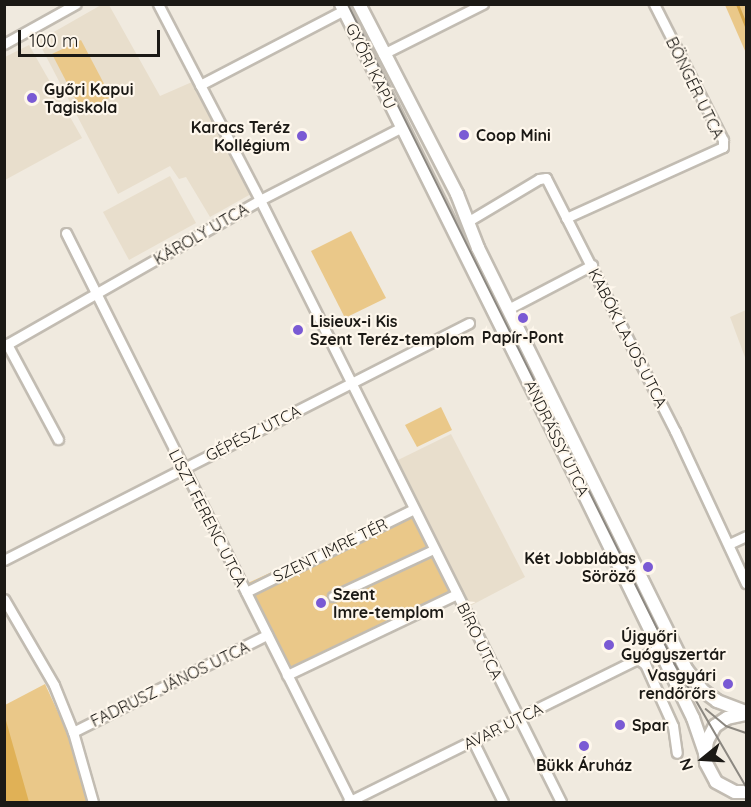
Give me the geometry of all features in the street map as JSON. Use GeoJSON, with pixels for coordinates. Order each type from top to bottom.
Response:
{"type":"FeatureCollection","features":[{"type":"Feature","properties":{"kind":"street"},"geometry":{"type":"LineString","coordinates":[[4,44],[76,4]]}},
{"type":"Feature","properties":{"kind":"street","name":"BÍRÓ UTCA"},"geometry":{"type":"LineString","coordinates":[[158,4],[260,200],[561,802]]}},
{"type":"Feature","properties":{"kind":"street","name":"GYŐRI KAPU"},"geometry":{"type":"LineString","coordinates":[[359,4],[383,54],[418,116]]}},
{"type":"Feature","properties":{"kind":"street"},"geometry":{"type":"LineString","coordinates":[[383,54],[483,4]]}},
{"type":"Feature","properties":{"kind":"street","name":"BÖNGÉR UTCA"},"geometry":{"type":"LineString","coordinates":[[566,218],[723,147],[723,140],[654,4]]}},
{"type":"Feature","properties":{"kind":"street"},"geometry":{"type":"LineString","coordinates":[[200,85],[343,7]]}},
{"type":"Feature","properties":{"kind":"street","name":"GYŐRI KAPU"},"geometry":{"type":"LineString","coordinates":[[343,7],[400,128]]}},
{"type":"Feature","properties":{"kind":"street","name":"ANDRÁSSY UTCA"},"geometry":{"type":"LineString","coordinates":[[418,116],[458,194],[467,222],[508,309],[687,670],[710,696],[747,713]]}},
{"type":"Feature","properties":{"kind":"street","name":"KÁROLY UTCA"},"geometry":{"type":"LineString","coordinates":[[6,345],[260,200],[400,128]]}},
{"type":"Feature","properties":{"kind":"street","name":"ANDRÁSSY UTCA"},"geometry":{"type":"LineString","coordinates":[[400,128],[466,252],[656,651],[693,718],[710,773],[725,788]]}},
{"type":"Feature","properties":{"kind":"street","name":"KABÓK LAJOS UTCA"},"geometry":{"type":"LineString","coordinates":[[467,222],[539,179],[546,178],[592,265],[747,583]]}},
{"type":"Feature","properties":{"kind":"street","name":"LISZT FERENC UTCA"},"geometry":{"type":"LineString","coordinates":[[66,233],[350,802]]}},
{"type":"Feature","properties":{"kind":"street"},"geometry":{"type":"LineString","coordinates":[[508,309],[592,265]]}},
{"type":"Feature","properties":{"kind":"street","name":"GÉPÉSZ UTCA"},"geometry":{"type":"LineString","coordinates":[[4,560],[469,323]]}},
{"type":"Feature","properties":{"kind":"street"},"geometry":{"type":"LineString","coordinates":[[6,345],[58,439]]}},
{"type":"Feature","properties":{"kind":"street","name":"SZENT IMRE TÉR"},"geometry":{"type":"LineString","coordinates":[[246,592],[414,508]]}},
{"type":"Feature","properties":{"kind":"street"},"geometry":{"type":"LineString","coordinates":[[729,544],[747,536]]}},
{"type":"Feature","properties":{"kind":"street"},"geometry":{"type":"LineString","coordinates":[[333,597],[434,550]]}},
{"type":"Feature","properties":{"kind":"street"},"geometry":{"type":"LineString","coordinates":[[287,675],[457,594]]}},
{"type":"Feature","properties":{"kind":"street"},"geometry":{"type":"LineString","coordinates":[[4,599],[54,685],[73,732],[93,802]]}},
{"type":"Feature","properties":{"kind":"street","name":"FADRUSZ JÁNOS UTCA"},"geometry":{"type":"LineString","coordinates":[[73,732],[267,636]]}},
{"type":"Feature","properties":{"kind":"street","name":"AVAR UTCA"},"geometry":{"type":"LineString","coordinates":[[350,802],[656,651]]}},
{"type":"Feature","properties":{"kind":"street"},"geometry":{"type":"LineString","coordinates":[[638,659],[645,664],[673,726],[677,753]]}},
{"type":"Feature","properties":{"kind":"street"},"geometry":{"type":"LineString","coordinates":[[705,753],[707,741],[715,726],[727,718],[747,713]]}},
{"type":"Feature","properties":{"kind":"street"},"geometry":{"type":"LineString","coordinates":[[473,741],[503,802]]}},
{"type":"Feature","properties":{"kind":"street"},"geometry":{"type":"LineString","coordinates":[[725,788],[735,792],[747,792]]}},
{"type":"Feature","properties":{"kind":"street"},"geometry":{"type":"LineString","coordinates":[[725,788],[737,802]]}},
{"type":"Feature","properties":{"kind":"shaded area"},"geometry":{"type":"Polygon","coordinates":[[[101,5],[109,5],[160,96],[192,82],[251,194],[210,217],[186,177],[179,179],[170,166],[118,194],[38,41],[101,5]]]}},
{"type":"Feature","properties":{"kind":"shaded area"},"geometry":{"type":"Polygon","coordinates":[[[725,5],[746,5],[746,53],[725,5]]]}},
{"type":"Feature","properties":{"kind":"shaded area"},"geometry":{"type":"Polygon","coordinates":[[[81,40],[111,97],[82,112],[52,54],[81,40]]]}},
{"type":"Feature","properties":{"kind":"shaded area","name":"Győri Kapui Tagiskola"},"geometry":{"type":"Polygon","coordinates":[[[29,45],[82,138],[5,180],[5,57],[29,45]]]}},
{"type":"Feature","properties":{"kind":"shaded area"},"geometry":{"type":"Polygon","coordinates":[[[170,176],[196,223],[129,260],[103,212],[170,176]]]}},
{"type":"Feature","properties":{"kind":"shaded area"},"geometry":{"type":"Polygon","coordinates":[[[351,231],[386,298],[345,318],[311,251],[351,231]]]}},
{"type":"Feature","properties":{"kind":"shaded area"},"geometry":{"type":"Polygon","coordinates":[[[746,310],[746,360],[730,317],[746,310]]]}},
{"type":"Feature","properties":{"kind":"shaded area"},"geometry":{"type":"Polygon","coordinates":[[[441,407],[452,430],[417,447],[405,425],[441,407]]]}},
{"type":"Feature","properties":{"kind":"shaded area"},"geometry":{"type":"Polygon","coordinates":[[[451,434],[525,577],[470,606],[398,460],[451,434]]]}},
{"type":"Feature","properties":{"kind":"shaded area"},"geometry":{"type":"Polygon","coordinates":[[[419,504],[462,591],[289,669],[248,583],[419,504]]]}},
{"type":"Feature","properties":{"kind":"shaded area"},"geometry":{"type":"Polygon","coordinates":[[[45,684],[68,734],[87,802],[5,802],[5,705],[45,684]]]}},
{"type":"Feature","properties":{"kind":"shaded area"},"geometry":{"type":"Polygon","coordinates":[[[5,717],[29,802],[5,802],[5,717]]]}},
{"type":"Feature","properties":{"kind":"waterway"},"geometry":{"type":"LineString","coordinates":[[737,4],[746,26]]}},
{"type":"Feature","properties":{"kind":"tram line"},"geometry":{"type":"LineString","coordinates":[[348,4],[675,664],[746,786]]}},
{"type":"Feature","properties":{"kind":"tram line"},"geometry":{"type":"LineString","coordinates":[[706,709],[726,726],[746,733]]}},
{"type":"Feature","properties":{"kind":"place","name":"Győri Kapui Tagiskola"},"geometry":{"type":"Point","coordinates":[32,98]}},
{"type":"Feature","properties":{"kind":"place","name":"Coop Mini"},"geometry":{"type":"Point","coordinates":[464,135]}},
{"type":"Feature","properties":{"kind":"place","name":"Karacs Teréz Kollégium"},"geometry":{"type":"Point","coordinates":[302,136]}},
{"type":"Feature","properties":{"kind":"place","name":"Papír-Pont"},"geometry":{"type":"Point","coordinates":[523,318]}},
{"type":"Feature","properties":{"kind":"place","name":"Lisieux-i Kis Szent Teréz-templom"},"geometry":{"type":"Point","coordinates":[298,330]}},
{"type":"Feature","properties":{"kind":"place","name":"Két Jobblábas Söröző"},"geometry":{"type":"Point","coordinates":[648,567]}},
{"type":"Feature","properties":{"kind":"place","name":"Szent Imre-templom"},"geometry":{"type":"Point","coordinates":[321,603]}},
{"type":"Feature","properties":{"kind":"place","name":"Újgyőri Gyógyszertár"},"geometry":{"type":"Point","coordinates":[609,645]}},
{"type":"Feature","properties":{"kind":"place","name":"Vasgyári rendőrőrs"},"geometry":{"type":"Point","coordinates":[728,684]}},
{"type":"Feature","properties":{"kind":"place","name":"Spar"},"geometry":{"type":"Point","coordinates":[620,725]}},
{"type":"Feature","properties":{"kind":"place","name":"Bükk Áruház"},"geometry":{"type":"Point","coordinates":[584,746]}}]}
